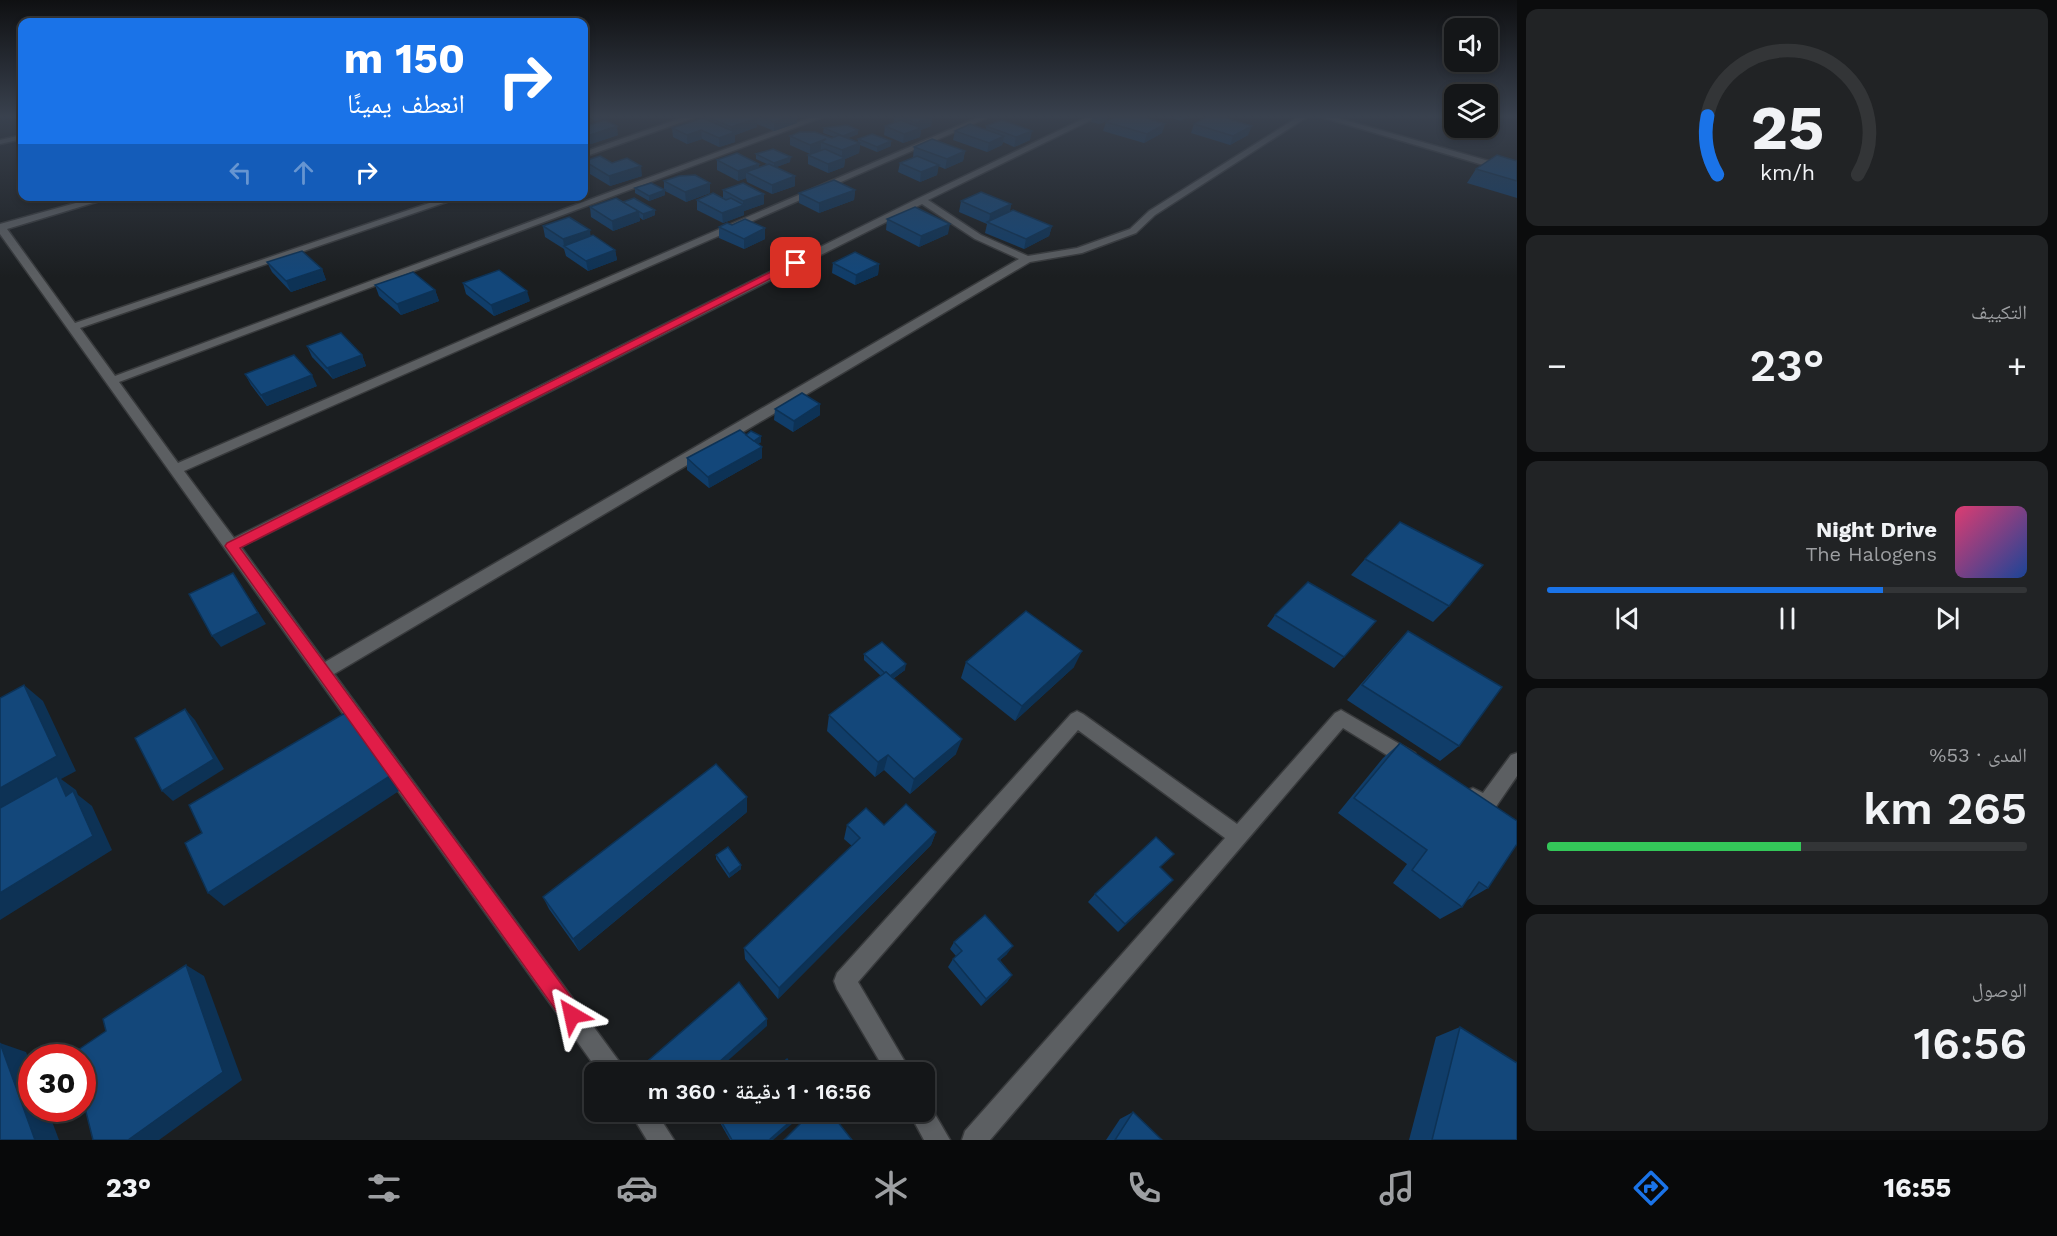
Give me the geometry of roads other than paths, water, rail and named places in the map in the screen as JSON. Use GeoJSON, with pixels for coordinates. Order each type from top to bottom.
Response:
{"type":"FeatureCollection","features":[{"type":"Feature","properties":{"kind":"street"},"geometry":{"type":"LineString","coordinates":[[112,381],[677,170]]}},
{"type":"Feature","properties":{"kind":"street"},"geometry":{"type":"LineString","coordinates":[[176,469],[864,170]]}},
{"type":"Feature","properties":{"kind":"street"},"geometry":{"type":"LineString","coordinates":[[231,546],[984,170]]}},
{"type":"Feature","properties":{"kind":"street"},"geometry":{"type":"LineString","coordinates":[[323,672],[1026,259],[1079,251],[1133,231],[1152,213],[1220,170]]}},
{"type":"Feature","properties":{"kind":"street"},"geometry":{"type":"LineString","coordinates":[[922,200],[978,237],[1026,259]]}},
{"type":"Feature","properties":{"kind":"street"},"geometry":{"type":"LineString","coordinates":[[94,201],[0,227],[606,1062]]}},
{"type":"Feature","properties":{"kind":"street"},"geometry":{"type":"LineString","coordinates":[[73,327],[445,201]]}},
{"type":"Feature","properties":{"kind":"street"},"geometry":{"type":"LineString","coordinates":[[974,1140],[1341,718],[1428,770]]}},
{"type":"Feature","properties":{"kind":"street"},"geometry":{"type":"LineString","coordinates":[[893,1062],[845,981],[1077,719],[1238,836]]}},
{"type":"Feature","properties":{"kind":"street"},"geometry":{"type":"LineString","coordinates":[[1457,788],[1486,805],[1517,761]]}},
{"type":"Feature","properties":{"kind":"street"},"geometry":{"type":"LineString","coordinates":[[649,1122],[662,1140]]}},
{"type":"Feature","properties":{"kind":"street"},"geometry":{"type":"LineString","coordinates":[[927,1122],[938,1140]]}}]}
